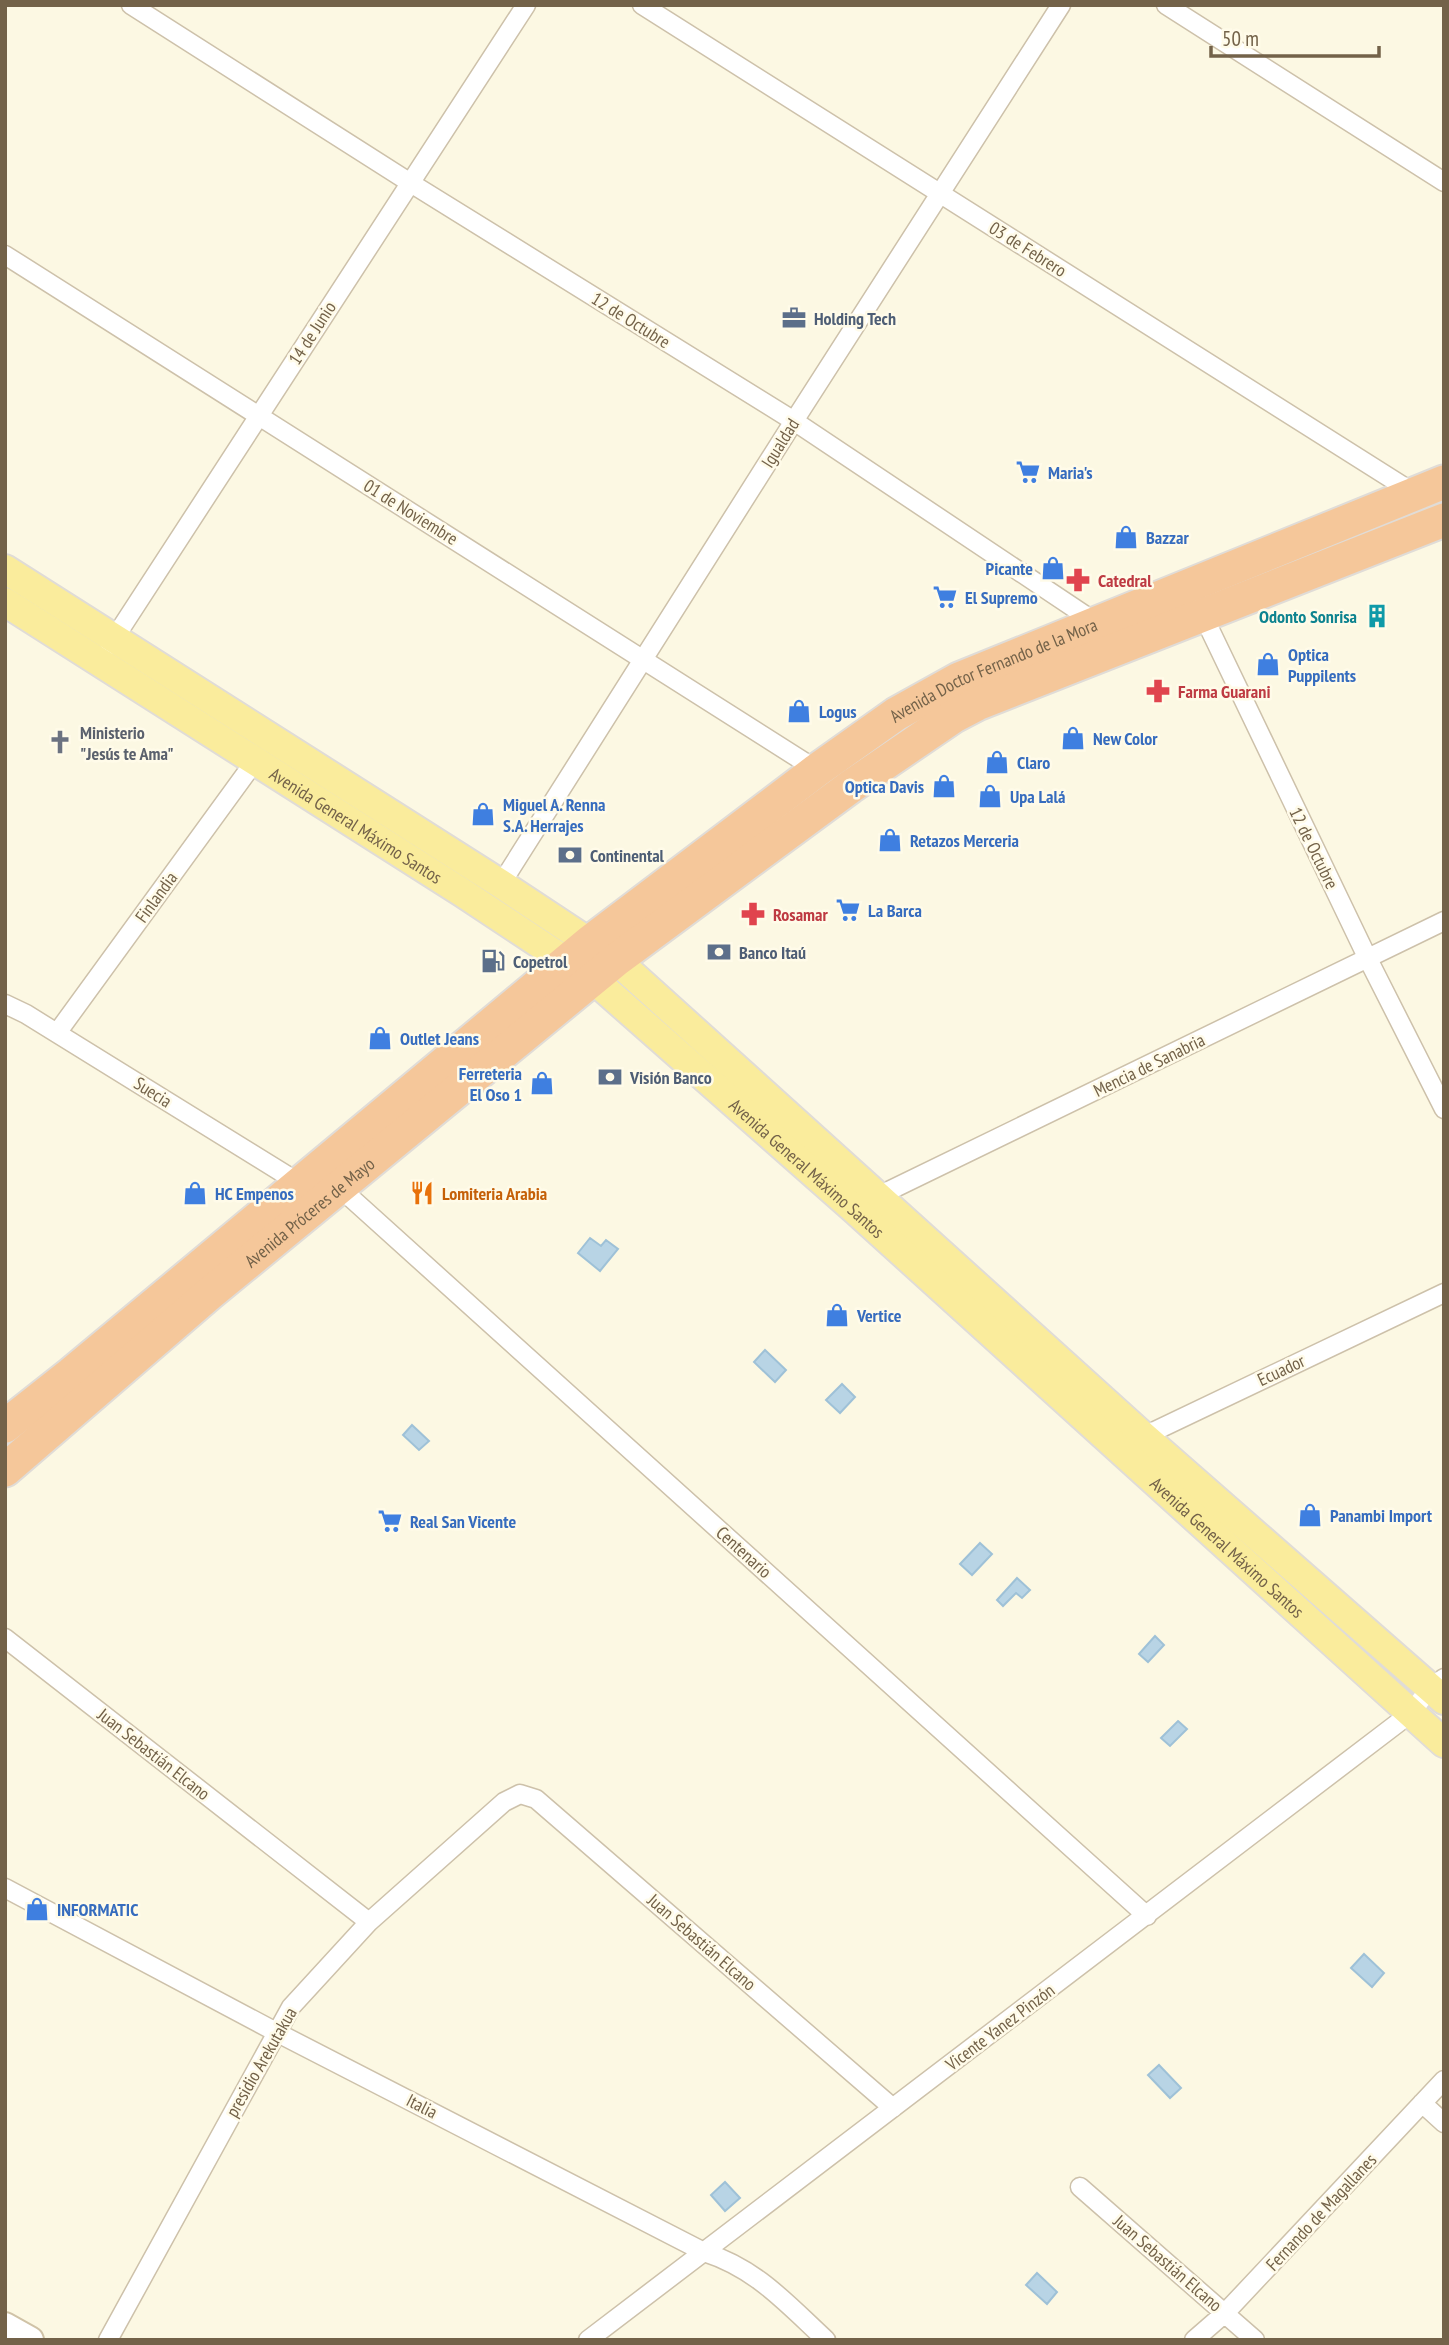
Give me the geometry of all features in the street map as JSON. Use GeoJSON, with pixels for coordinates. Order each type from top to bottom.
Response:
{"type":"FeatureCollection","features":[{"type":"Feature","properties":{"kind":"highway","name":"Avenida Doctor Fernando de la Mora"},"geometry":{"type":"LineString","coordinates":[[592,960],[817,770],[924,697],[960,679],[1096,622],[1444,482]]}},
{"type":"Feature","properties":{"kind":"highway","name":"Avenida Doctor Fernando de la Mora"},"geometry":{"type":"LineString","coordinates":[[592,960],[954,716],[977,704],[1444,520]]}},
{"type":"Feature","properties":{"kind":"highway","name":"Avenida Próceres de Mayo"},"geometry":{"type":"LineString","coordinates":[[5,1426],[299,1183],[592,960]]}},
{"type":"Feature","properties":{"kind":"highway","name":"Avenida Próceres de Mayo"},"geometry":{"type":"LineString","coordinates":[[5,1470],[209,1294],[340,1188],[592,960]]}},
{"type":"Feature","properties":{"kind":"main road","name":"Avenida General Máximo Santos"},"geometry":{"type":"LineString","coordinates":[[5,569],[106,650],[256,761],[592,960]]}},
{"type":"Feature","properties":{"kind":"main road","name":"Avenida General Máximo Santos"},"geometry":{"type":"LineString","coordinates":[[5,603],[106,650],[502,884],[867,1202],[1131,1443],[1444,1743]]}},
{"type":"Feature","properties":{"kind":"main road","name":"Avenida General Máximo Santos"},"geometry":{"type":"LineString","coordinates":[[1131,1443],[1439,1689]]}},
{"type":"Feature","properties":{"kind":"street","name":"12 de Octubre"},"geometry":{"type":"LineString","coordinates":[[131,5],[794,421],[1096,622],[1123,646]]}},
{"type":"Feature","properties":{"kind":"street","name":"14 de Junio"},"geometry":{"type":"LineString","coordinates":[[106,650],[526,5]]}},
{"type":"Feature","properties":{"kind":"street","name":"03 de Febrero"},"geometry":{"type":"LineString","coordinates":[[642,5],[1444,512]]}},
{"type":"Feature","properties":{"kind":"street","name":"Igualdad"},"geometry":{"type":"LineString","coordinates":[[502,884],[1061,5]]}},
{"type":"Feature","properties":{"kind":"street"},"geometry":{"type":"LineString","coordinates":[[1166,5],[1444,182]]}},
{"type":"Feature","properties":{"kind":"street","name":"01 de Noviembre"},"geometry":{"type":"LineString","coordinates":[[5,255],[817,770]]}},
{"type":"Feature","properties":{"kind":"street","name":"12 de Octubre"},"geometry":{"type":"LineString","coordinates":[[1189,584],[1368,959],[1444,1109]]}},
{"type":"Feature","properties":{"kind":"street","name":"Finlandia"},"geometry":{"type":"LineString","coordinates":[[57,1033],[256,761]]}},
{"type":"Feature","properties":{"kind":"street","name":"Mencia de Sanabria"},"geometry":{"type":"LineString","coordinates":[[867,1202],[1444,921]]}},
{"type":"Feature","properties":{"kind":"street","name":"Suecia"},"geometry":{"type":"LineString","coordinates":[[5,1004],[57,1033],[299,1183]]}},
{"type":"Feature","properties":{"kind":"street","name":"Centenario"},"geometry":{"type":"LineString","coordinates":[[340,1188],[1147,1916]]}},
{"type":"Feature","properties":{"kind":"street","name":"Ecuador"},"geometry":{"type":"LineString","coordinates":[[1131,1443],[1444,1293]]}},
{"type":"Feature","properties":{"kind":"street","name":"Juan Sebastián Elcano"},"geometry":{"type":"LineString","coordinates":[[5,1638],[369,1922]]}},
{"type":"Feature","properties":{"kind":"street","name":"Vicente Yanez Pinzón"},"geometry":{"type":"LineString","coordinates":[[588,2340],[1147,1916],[1439,1689]]}},
{"type":"Feature","properties":{"kind":"street","name":"Juan Sebastián Elcano"},"geometry":{"type":"LineString","coordinates":[[504,1802],[520,1794],[537,1799],[893,2108]]}},
{"type":"Feature","properties":{"kind":"street","name":"presidio Arekutakua"},"geometry":{"type":"LineString","coordinates":[[108,2340],[291,2007],[369,1922],[504,1802]]}},
{"type":"Feature","properties":{"kind":"street","name":"Italia"},"geometry":{"type":"LineString","coordinates":[[5,1888],[276,2032],[704,2252],[726,2259],[755,2275],[826,2340]]}},
{"type":"Feature","properties":{"kind":"street","name":"Fernando de Magallanes"},"geometry":{"type":"LineString","coordinates":[[1194,2340],[1225,2313],[1444,2080]]}},
{"type":"Feature","properties":{"kind":"street"},"geometry":{"type":"LineString","coordinates":[[1422,2103],[1444,2123]]}},
{"type":"Feature","properties":{"kind":"street","name":"Juan Sebastián Elcano"},"geometry":{"type":"LineString","coordinates":[[1080,2187],[1255,2340]]}},
{"type":"Feature","properties":{"kind":"street"},"geometry":{"type":"LineString","coordinates":[[5,2326],[30,2340]]}},
{"type":"Feature","properties":{"kind":"water"},"geometry":{"type":"Polygon","coordinates":[[[590,1238],[601,1246],[606,1240],[618,1249],[600,1271],[578,1253],[590,1238]]]}},
{"type":"Feature","properties":{"kind":"water"},"geometry":{"type":"Polygon","coordinates":[[[765,1350],[786,1370],[775,1382],[754,1362],[765,1350]]]}},
{"type":"Feature","properties":{"kind":"water"},"geometry":{"type":"Polygon","coordinates":[[[842,1384],[855,1397],[840,1413],[826,1400],[842,1384]]]}},
{"type":"Feature","properties":{"kind":"water"},"geometry":{"type":"Polygon","coordinates":[[[412,1425],[429,1441],[419,1450],[403,1435],[412,1425]]]}},
{"type":"Feature","properties":{"kind":"water"},"geometry":{"type":"Polygon","coordinates":[[[980,1543],[992,1554],[972,1575],[960,1564],[980,1543]]]}},
{"type":"Feature","properties":{"kind":"water"},"geometry":{"type":"Polygon","coordinates":[[[1017,1578],[1030,1590],[1022,1598],[1016,1593],[1003,1606],[997,1600],[1017,1578]]]}},
{"type":"Feature","properties":{"kind":"water"},"geometry":{"type":"Polygon","coordinates":[[[1155,1636],[1164,1645],[1148,1662],[1139,1654],[1155,1636]]]}},
{"type":"Feature","properties":{"kind":"water"},"geometry":{"type":"Polygon","coordinates":[[[1178,1721],[1187,1729],[1170,1746],[1161,1738],[1178,1721]]]}},
{"type":"Feature","properties":{"kind":"water"},"geometry":{"type":"Polygon","coordinates":[[[1364,1954],[1384,1973],[1372,1987],[1351,1968],[1364,1954]]]}},
{"type":"Feature","properties":{"kind":"water"},"geometry":{"type":"Polygon","coordinates":[[[1159,2065],[1181,2088],[1170,2098],[1148,2075],[1159,2065]]]}},
{"type":"Feature","properties":{"kind":"water"},"geometry":{"type":"Polygon","coordinates":[[[725,2182],[740,2198],[725,2211],[711,2195],[725,2182]]]}},
{"type":"Feature","properties":{"kind":"water"},"geometry":{"type":"Polygon","coordinates":[[[1037,2273],[1057,2292],[1047,2304],[1026,2285],[1037,2273]]]}},
{"type":"Feature","properties":{"kind":"place","name":"Holding Tech"},"geometry":{"type":"Point","coordinates":[794,318]}},
{"type":"Feature","properties":{"kind":"place","name":"Maria's"},"geometry":{"type":"Point","coordinates":[1028,472]}},
{"type":"Feature","properties":{"kind":"place","name":"Bazzar"},"geometry":{"type":"Point","coordinates":[1126,537]}},
{"type":"Feature","properties":{"kind":"place","name":"Picante"},"geometry":{"type":"Point","coordinates":[1053,568]}},
{"type":"Feature","properties":{"kind":"place","name":"Catedral"},"geometry":{"type":"Point","coordinates":[1078,580]}},
{"type":"Feature","properties":{"kind":"place","name":"El Supremo"},"geometry":{"type":"Point","coordinates":[945,597]}},
{"type":"Feature","properties":{"kind":"place","name":"Odonto Sonrisa"},"geometry":{"type":"Point","coordinates":[1377,616]}},
{"type":"Feature","properties":{"kind":"place","name":"Optica Puppilents"},"geometry":{"type":"Point","coordinates":[1268,664]}},
{"type":"Feature","properties":{"kind":"place","name":"Farma Guarani"},"geometry":{"type":"Point","coordinates":[1158,691]}},
{"type":"Feature","properties":{"kind":"place","name":"Logus"},"geometry":{"type":"Point","coordinates":[799,711]}},
{"type":"Feature","properties":{"kind":"place","name":"New Color"},"geometry":{"type":"Point","coordinates":[1073,738]}},
{"type":"Feature","properties":{"kind":"place","name":"Ministerio \"Jesús te Ama\""},"geometry":{"type":"Point","coordinates":[60,742]}},
{"type":"Feature","properties":{"kind":"place","name":"Claro"},"geometry":{"type":"Point","coordinates":[997,762]}},
{"type":"Feature","properties":{"kind":"place","name":"Optica Davis"},"geometry":{"type":"Point","coordinates":[944,786]}},
{"type":"Feature","properties":{"kind":"place","name":"Upa Lalá"},"geometry":{"type":"Point","coordinates":[990,796]}},
{"type":"Feature","properties":{"kind":"place","name":"Miguel A. Renna S.A. Herrajes"},"geometry":{"type":"Point","coordinates":[483,814]}},
{"type":"Feature","properties":{"kind":"place","name":"Retazos Merceria"},"geometry":{"type":"Point","coordinates":[890,840]}},
{"type":"Feature","properties":{"kind":"place","name":"Continental"},"geometry":{"type":"Point","coordinates":[570,855]}},
{"type":"Feature","properties":{"kind":"place","name":"La Barca"},"geometry":{"type":"Point","coordinates":[848,910]}},
{"type":"Feature","properties":{"kind":"place","name":"Rosamar"},"geometry":{"type":"Point","coordinates":[753,914]}},
{"type":"Feature","properties":{"kind":"place","name":"Banco Itaú"},"geometry":{"type":"Point","coordinates":[719,952]}},
{"type":"Feature","properties":{"kind":"place","name":"Copetrol"},"geometry":{"type":"Point","coordinates":[493,961]}},
{"type":"Feature","properties":{"kind":"place","name":"Outlet Jeans"},"geometry":{"type":"Point","coordinates":[380,1038]}},
{"type":"Feature","properties":{"kind":"place","name":"Visión Banco"},"geometry":{"type":"Point","coordinates":[610,1077]}},
{"type":"Feature","properties":{"kind":"place","name":"Ferreteria El Oso 1"},"geometry":{"type":"Point","coordinates":[542,1083]}},
{"type":"Feature","properties":{"kind":"place","name":"HC Empenos"},"geometry":{"type":"Point","coordinates":[195,1193]}},
{"type":"Feature","properties":{"kind":"place","name":"Lomiteria Arabia"},"geometry":{"type":"Point","coordinates":[422,1193]}},
{"type":"Feature","properties":{"kind":"place","name":"Vertice"},"geometry":{"type":"Point","coordinates":[837,1315]}},
{"type":"Feature","properties":{"kind":"place","name":"Panambi Import"},"geometry":{"type":"Point","coordinates":[1310,1515]}},
{"type":"Feature","properties":{"kind":"place","name":"Real San Vicente"},"geometry":{"type":"Point","coordinates":[390,1521]}},
{"type":"Feature","properties":{"kind":"place","name":"INFORMATIC"},"geometry":{"type":"Point","coordinates":[37,1909]}}]}
